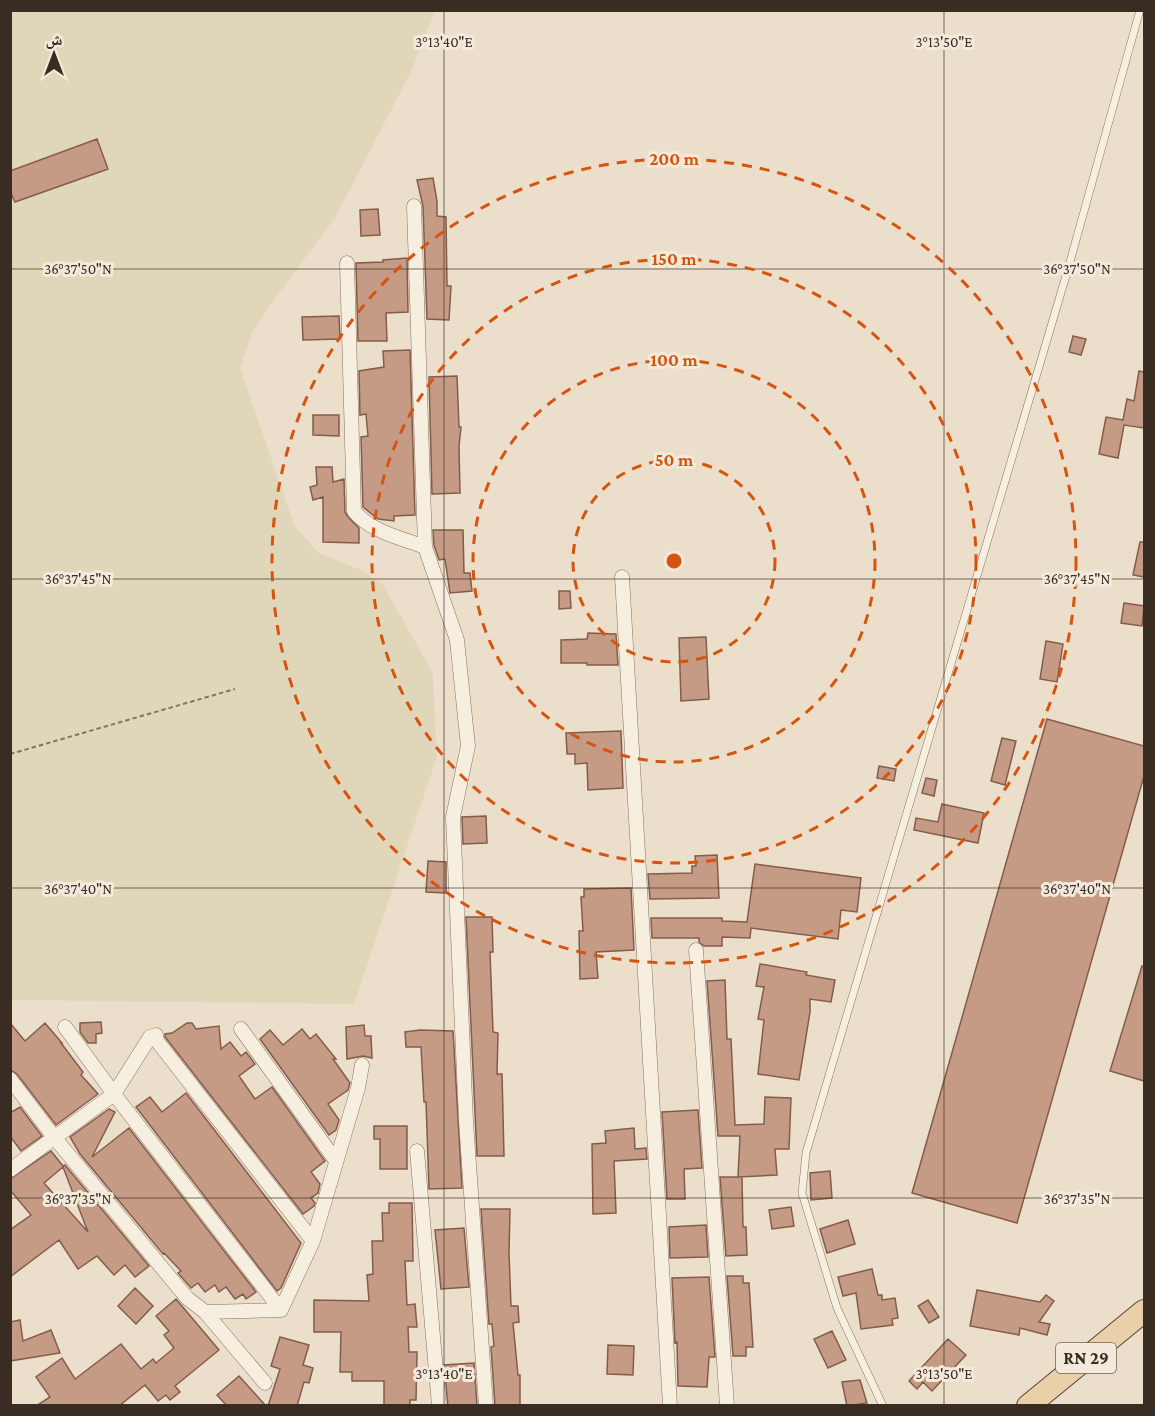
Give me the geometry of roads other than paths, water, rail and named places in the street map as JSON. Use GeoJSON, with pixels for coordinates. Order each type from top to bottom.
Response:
{"type":"FeatureCollection","features":[{"type":"Feature","properties":{"kind":"main road","name":"RN 29"},"geometry":{"type":"LineString","coordinates":[[1028,1406],[1144,1311]]}},
{"type":"Feature","properties":{"kind":"street"},"geometry":{"type":"LineString","coordinates":[[414,206],[425,547],[457,640],[468,746],[453,817],[466,1122],[486,1406]]}},
{"type":"Feature","properties":{"kind":"street"},"geometry":{"type":"LineString","coordinates":[[347,263],[354,512],[362,521],[374,528],[425,547]]}},
{"type":"Feature","properties":{"kind":"street"},"geometry":{"type":"LineString","coordinates":[[622,577],[670,1406]]}},
{"type":"Feature","properties":{"kind":"street"},"geometry":{"type":"LineString","coordinates":[[696,950],[727,1406]]}},
{"type":"Feature","properties":{"kind":"street"},"geometry":{"type":"LineString","coordinates":[[65,1027],[281,1310]]}},
{"type":"Feature","properties":{"kind":"street"},"geometry":{"type":"LineString","coordinates":[[241,1029],[336,1161]]}},
{"type":"Feature","properties":{"kind":"street"},"geometry":{"type":"LineString","coordinates":[[10,1170],[114,1094],[150,1037],[156,1035],[158,1041],[313,1241]]}},
{"type":"Feature","properties":{"kind":"street"},"geometry":{"type":"LineString","coordinates":[[281,1310],[313,1241],[358,1088],[362,1065]]}},
{"type":"Feature","properties":{"kind":"street"},"geometry":{"type":"LineString","coordinates":[[10,1079],[54,1137],[187,1298],[205,1312],[265,1383]]}},
{"type":"Feature","properties":{"kind":"street"},"geometry":{"type":"LineString","coordinates":[[417,1151],[439,1406]]}},
{"type":"Feature","properties":{"kind":"street"},"geometry":{"type":"LineString","coordinates":[[205,1312],[281,1310]]}},
{"type":"Feature","properties":{"kind":"lane"},"geometry":{"type":"LineString","coordinates":[[883,1406],[837,1308],[801,1193],[806,1153],[1062,292],[1140,10]]}}]}
